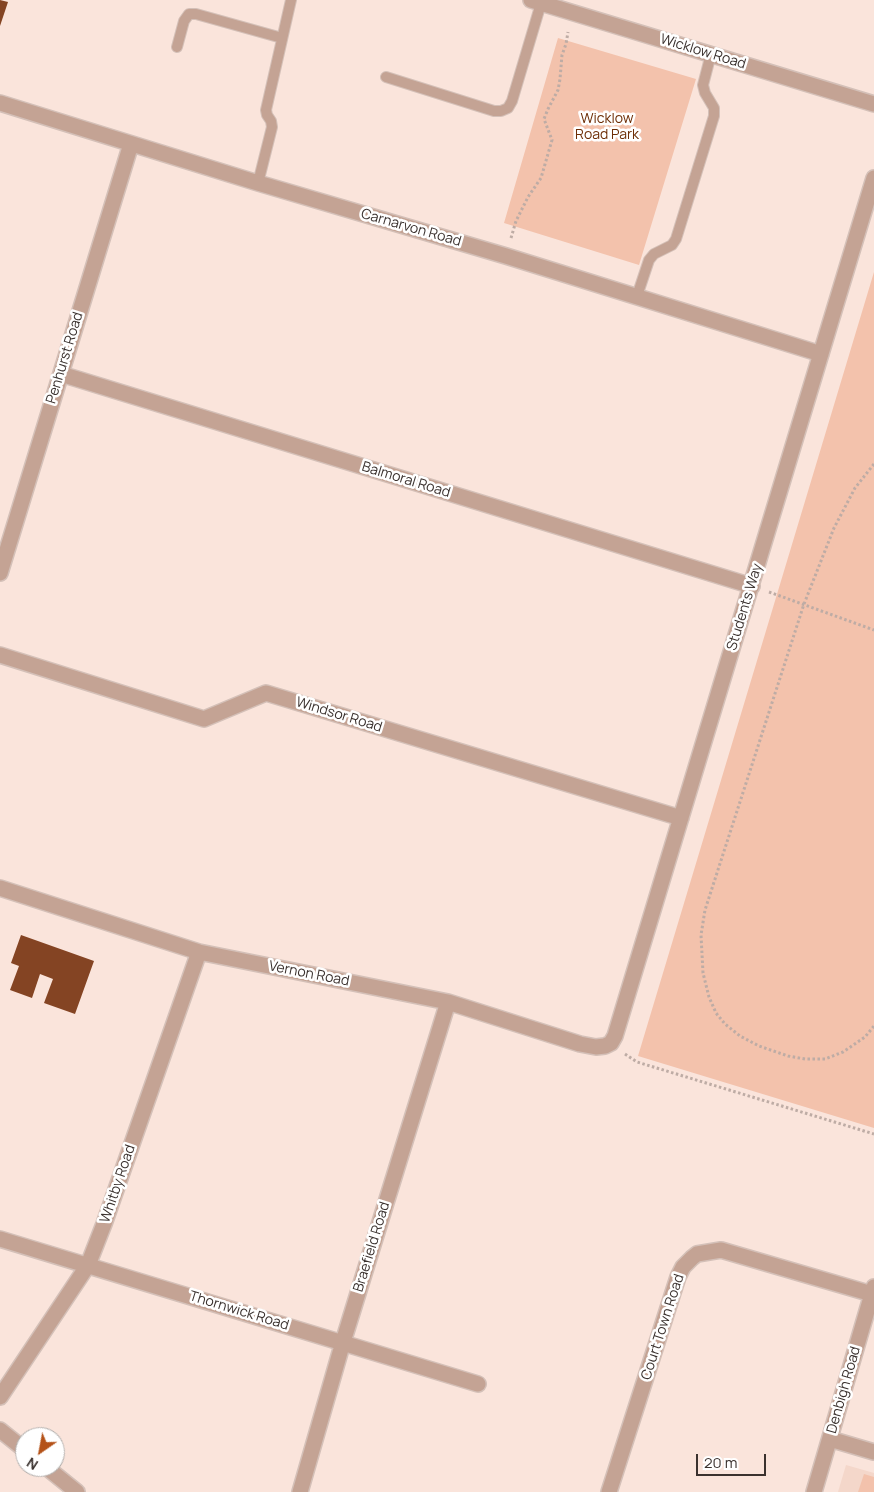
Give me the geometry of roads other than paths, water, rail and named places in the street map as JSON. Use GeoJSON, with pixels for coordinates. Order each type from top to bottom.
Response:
{"type":"FeatureCollection","features":[{"type":"Feature","properties":{"kind":"street","name":"Wicklow Road"},"geometry":{"type":"LineString","coordinates":[[538,1],[874,104]]}},
{"type":"Feature","properties":{"kind":"street","name":"Carnarvon Road"},"geometry":{"type":"LineString","coordinates":[[0,103],[258,183],[637,296],[821,354]]}},
{"type":"Feature","properties":{"kind":"street","name":"Penhurst Road"},"geometry":{"type":"LineString","coordinates":[[0,572],[130,144]]}},
{"type":"Feature","properties":{"kind":"street","name":"Students Way"},"geometry":{"type":"LineString","coordinates":[[613,1039],[752,586],[874,178]]}},
{"type":"Feature","properties":{"kind":"street","name":"Balmoral Road"},"geometry":{"type":"LineString","coordinates":[[61,374],[752,586]]}},
{"type":"Feature","properties":{"kind":"street","name":"Windsor Road"},"geometry":{"type":"LineString","coordinates":[[0,655],[204,719],[266,693],[681,818]]}},
{"type":"Feature","properties":{"kind":"street","name":"Vernon Road"},"geometry":{"type":"LineString","coordinates":[[0,888],[199,952],[448,1002],[580,1044],[596,1047],[605,1046],[613,1039]]}},
{"type":"Feature","properties":{"kind":"street","name":"Whitby Road"},"geometry":{"type":"LineString","coordinates":[[0,1397],[88,1265],[199,952]]}},
{"type":"Feature","properties":{"kind":"street","name":"Braefield Road"},"geometry":{"type":"LineString","coordinates":[[300,1492],[343,1342],[448,1002]]}},
{"type":"Feature","properties":{"kind":"street","name":"Thornwick Road"},"geometry":{"type":"LineString","coordinates":[[0,1238],[478,1384]]}},
{"type":"Feature","properties":{"kind":"street","name":"Court Town Road"},"geometry":{"type":"LineString","coordinates":[[609,1492],[678,1277],[683,1267],[692,1258],[698,1254],[721,1250],[873,1290]]}},
{"type":"Feature","properties":{"kind":"street","name":"Denbigh Road"},"geometry":{"type":"LineString","coordinates":[[814,1492],[873,1290]]}},
{"type":"Feature","properties":{"kind":"street"},"geometry":{"type":"LineString","coordinates":[[0,1430],[15,1442]]}},
{"type":"Feature","properties":{"kind":"street"},"geometry":{"type":"LineString","coordinates":[[830,1439],[874,1452]]}},
{"type":"Feature","properties":{"kind":"street"},"geometry":{"type":"LineString","coordinates":[[59,1477],[78,1492]]}},
{"type":"Feature","properties":{"kind":"lane"},"geometry":{"type":"LineString","coordinates":[[258,183],[272,127],[271,121],[266,115],[266,110],[291,0]]}},
{"type":"Feature","properties":{"kind":"lane"},"geometry":{"type":"LineString","coordinates":[[386,77],[494,111],[508,108],[512,101],[538,1]]}},
{"type":"Feature","properties":{"kind":"lane"},"geometry":{"type":"LineString","coordinates":[[177,47],[184,21],[189,14],[196,14],[282,38]]}},
{"type":"Feature","properties":{"kind":"lane"},"geometry":{"type":"LineString","coordinates":[[637,296],[648,260],[651,256],[672,245],[676,239],[708,135],[715,112],[703,89],[703,85],[711,54]]}},
{"type":"Feature","properties":{"kind":"park label","name":"Wicklow Road Park"},"geometry":{"type":"Point","coordinates":[607,128]}}]}
